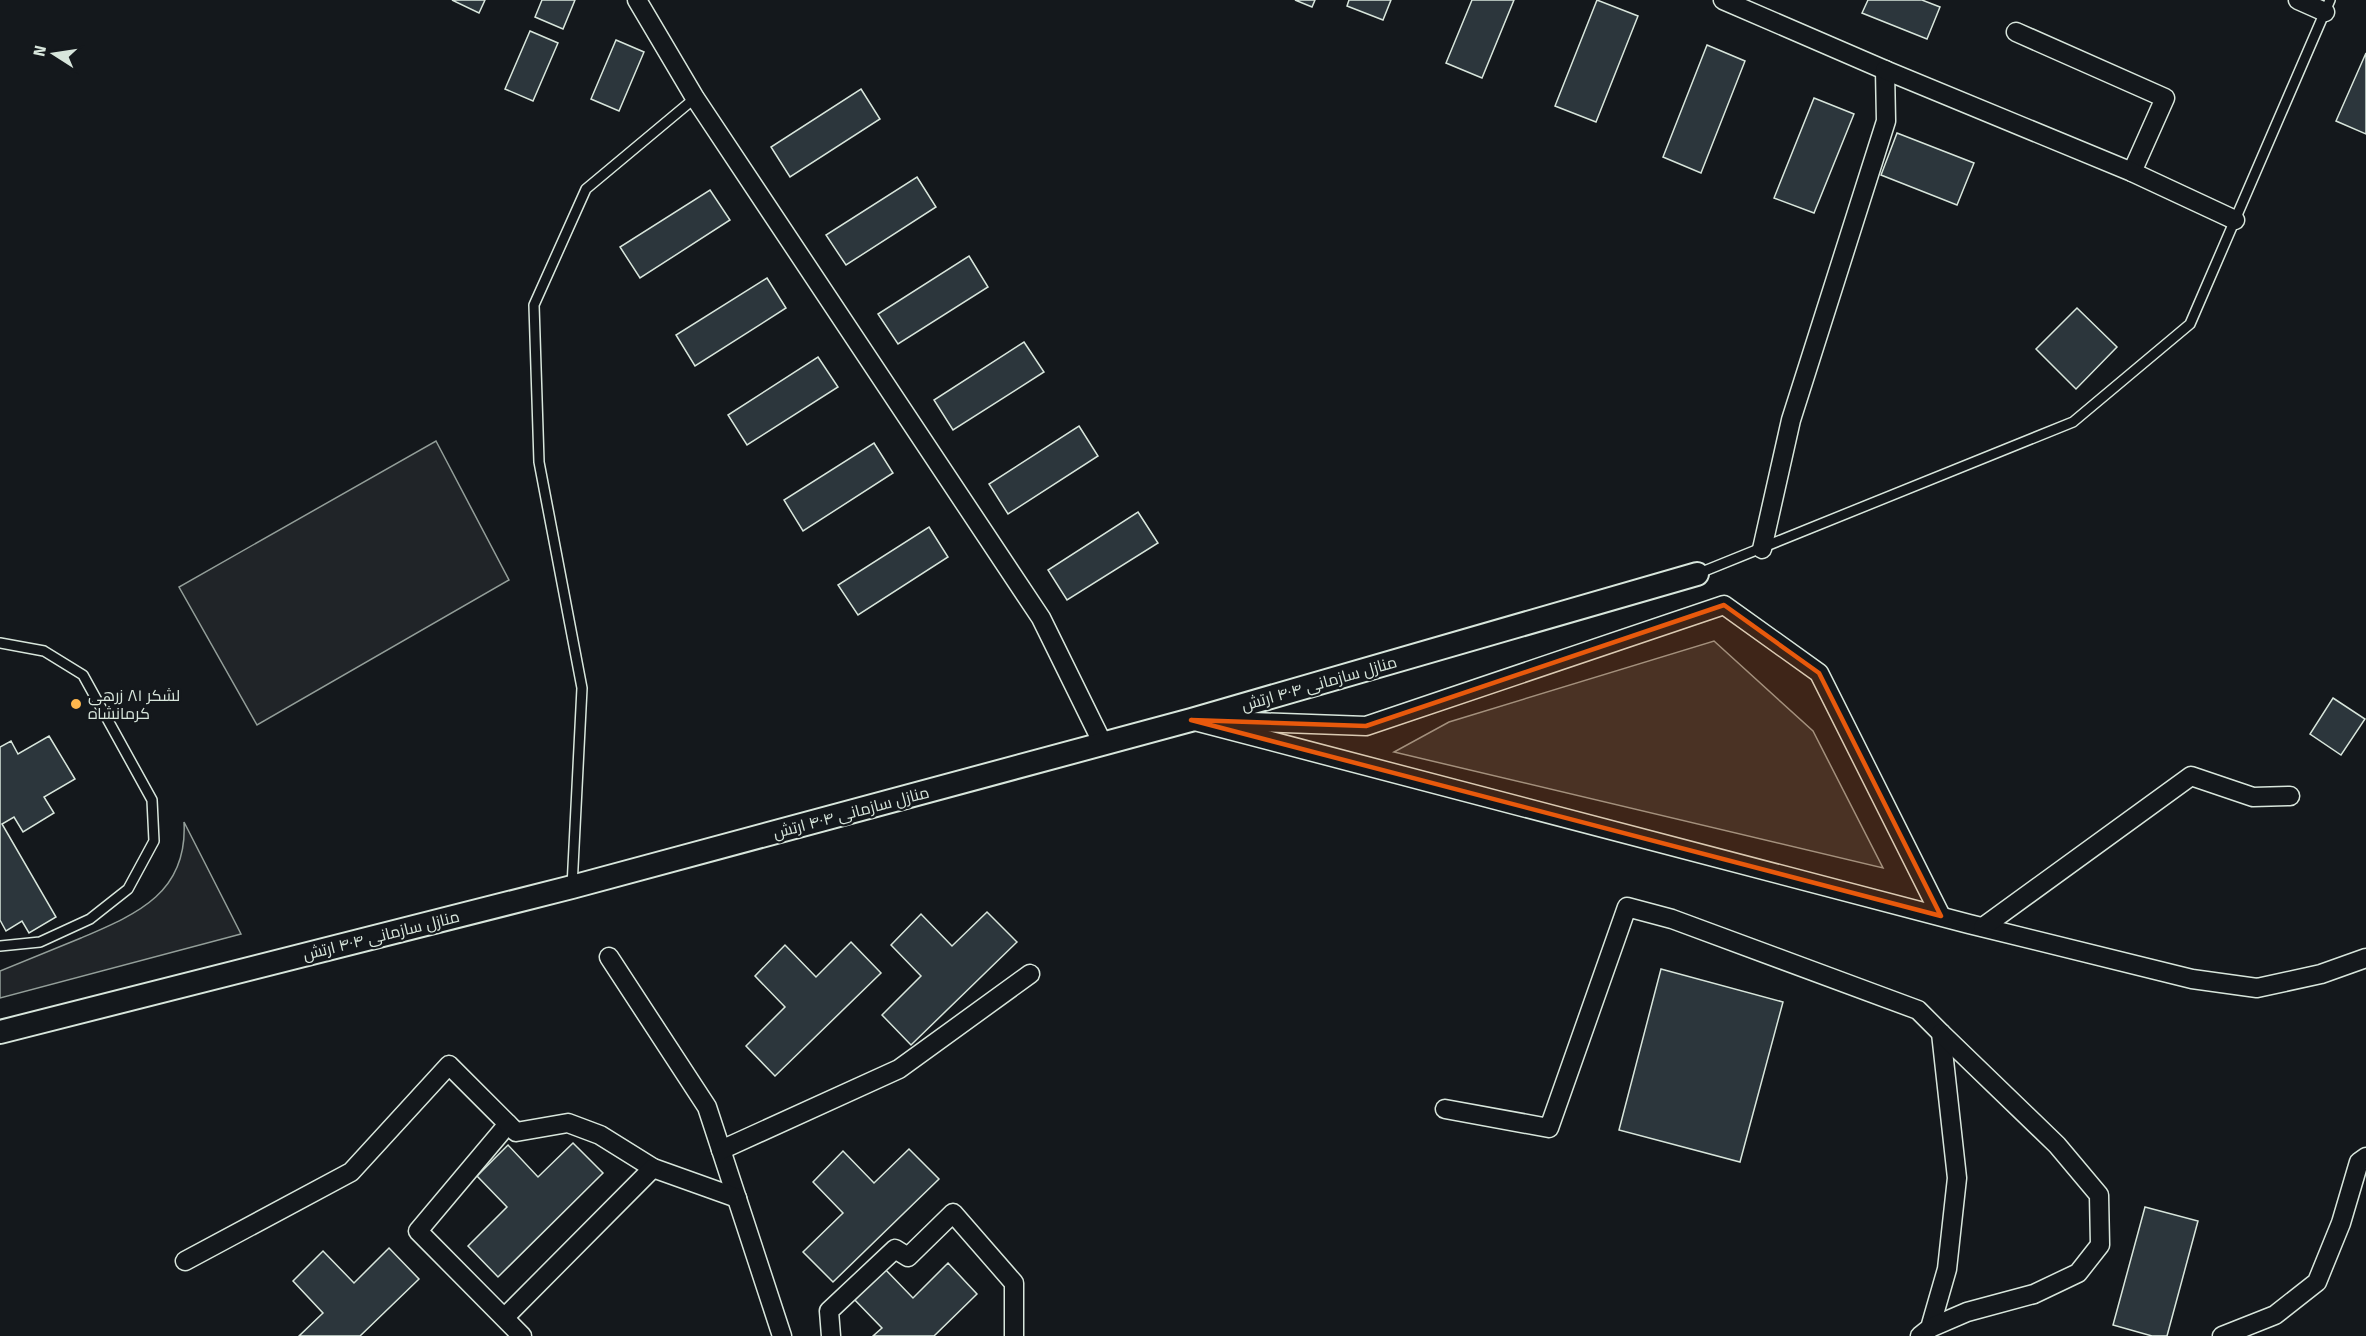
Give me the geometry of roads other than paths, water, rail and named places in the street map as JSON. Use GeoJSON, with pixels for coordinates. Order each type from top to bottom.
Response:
{"type":"FeatureCollection","features":[{"type":"Feature","properties":{"kind":"street"},"geometry":{"type":"LineString","coordinates":[[637,0],[695,98],[1041,618],[1103,744]]}},
{"type":"Feature","properties":{"kind":"street"},"geometry":{"type":"LineString","coordinates":[[1723,0],[2132,172],[2235,220]]}},
{"type":"Feature","properties":{"kind":"street"},"geometry":{"type":"LineString","coordinates":[[2298,0],[2328,6]]}},
{"type":"Feature","properties":{"kind":"street"},"geometry":{"type":"LineString","coordinates":[[2016,32],[2165,98],[2132,172]]}},
{"type":"Feature","properties":{"kind":"street"},"geometry":{"type":"LineString","coordinates":[[1762,549],[1791,420],[1886,121],[1885,70]]}},
{"type":"Feature","properties":{"kind":"street","name":"منازل سازمانی ۴۰۴ ارتش"},"geometry":{"type":"LineString","coordinates":[[0,1032],[572,887],[1103,744],[1697,574]]}},
{"type":"Feature","properties":{"kind":"street"},"geometry":{"type":"LineString","coordinates":[[1191,720],[1366,726],[1724,605],[1819,673],[1941,916]]}},
{"type":"Feature","properties":{"kind":"street"},"geometry":{"type":"LineString","coordinates":[[1191,720],[1983,927],[2192,979],[2257,988],[2321,974],[2366,958]]}},
{"type":"Feature","properties":{"kind":"street"},"geometry":{"type":"LineString","coordinates":[[1983,927],[2191,776],[2253,797],[2290,796]]}},
{"type":"Feature","properties":{"kind":"street"},"geometry":{"type":"LineString","coordinates":[[1445,1109],[1549,1128],[1627,907],[1672,919],[1918,1010],[2057,1145],[2099,1195],[2100,1245],[2078,1273],[2043,1290],[1967,1312],[1925,1332]]}},
{"type":"Feature","properties":{"kind":"street"},"geometry":{"type":"LineString","coordinates":[[609,957],[707,1107],[782,1336]]}},
{"type":"Feature","properties":{"kind":"street"},"geometry":{"type":"LineString","coordinates":[[721,1150],[899,1069],[1030,974]]}},
{"type":"Feature","properties":{"kind":"street"},"geometry":{"type":"LineString","coordinates":[[1925,1332],[1947,1269],[1957,1178],[1941,1033]]}},
{"type":"Feature","properties":{"kind":"street"},"geometry":{"type":"LineString","coordinates":[[185,1261],[351,1172],[450,1065],[516,1132],[568,1123],[600,1135],[653,1168],[737,1198]]}},
{"type":"Feature","properties":{"kind":"street"},"geometry":{"type":"LineString","coordinates":[[508,1124],[418,1231],[522,1336]]}},
{"type":"Feature","properties":{"kind":"street"},"geometry":{"type":"LineString","coordinates":[[2222,1336],[2275,1316],[2317,1282],[2341,1224],[2359,1162],[2366,1157]]}},
{"type":"Feature","properties":{"kind":"street"},"geometry":{"type":"LineString","coordinates":[[505,1317],[653,1168]]}},
{"type":"Feature","properties":{"kind":"street"},"geometry":{"type":"LineString","coordinates":[[831,1336],[829,1311],[895,1249],[908,1257],[953,1213],[1014,1282],[1014,1336]]}},
{"type":"Feature","properties":{"kind":"lane"},"geometry":{"type":"LineString","coordinates":[[1697,574],[2073,422],[2190,324],[2328,6]]}},
{"type":"Feature","properties":{"kind":"lane"},"geometry":{"type":"LineString","coordinates":[[572,887],[582,688],[539,462],[534,304],[586,189],[695,98]]}},
{"type":"Feature","properties":{"kind":"lane"},"geometry":{"type":"LineString","coordinates":[[0,643],[44,651],[83,675],[152,800],[154,841],[128,890],[90,919],[40,942],[0,946]]}},
{"type":"Feature","properties":{"kind":"place","name":"لشکر ۸۱ زرهی کرمانشاه"},"geometry":{"type":"Point","coordinates":[76,704]}}]}
